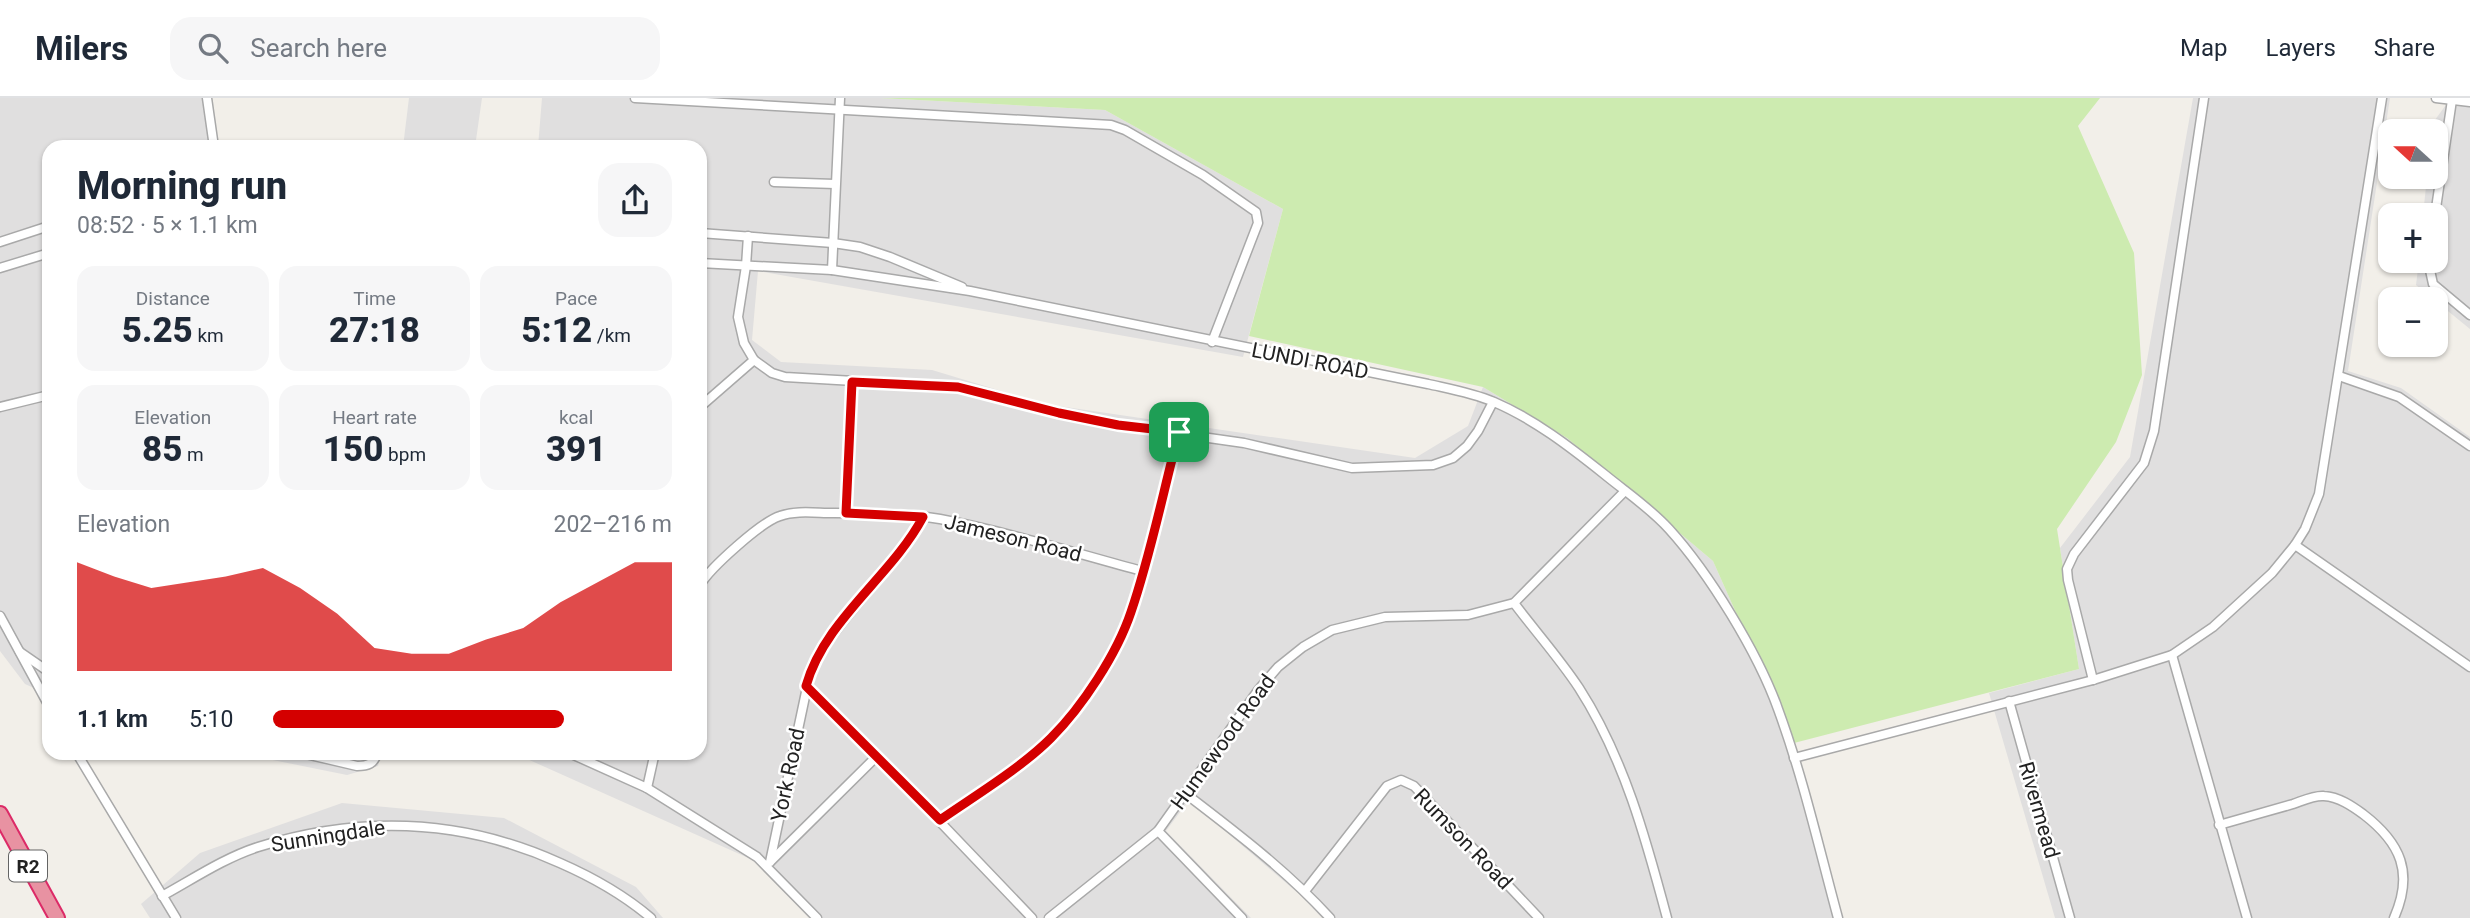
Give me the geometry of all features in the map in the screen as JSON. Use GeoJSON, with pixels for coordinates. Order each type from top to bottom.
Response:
{"type":"FeatureCollection","features":[{"type":"Feature","properties":{"kind":"highway","name":"R2"},"geometry":{"type":"LineString","coordinates":[[0,814],[57,918]]}},
{"type":"Feature","properties":{"kind":"street"},"geometry":{"type":"LineString","coordinates":[[207,98],[213,140]]}},
{"type":"Feature","properties":{"kind":"street"},"geometry":{"type":"LineString","coordinates":[[635,98],[1111,125],[1125,130],[1203,175],[1253,208],[1258,223],[1212,342]]}},
{"type":"Feature","properties":{"kind":"street"},"geometry":{"type":"LineString","coordinates":[[832,270],[840,98]]}},
{"type":"Feature","properties":{"kind":"street"},"geometry":{"type":"LineString","coordinates":[[2093,680],[2070,594],[2067,569],[2074,554],[2144,464],[2154,431],[2204,98]]}},
{"type":"Feature","properties":{"kind":"street"},"geometry":{"type":"LineString","coordinates":[[1794,758],[2093,680],[2172,655],[2213,627],[2254,592],[2295,545],[2311,516],[2319,494],[2382,98]]}},
{"type":"Feature","properties":{"kind":"street"},"geometry":{"type":"LineString","coordinates":[[2437,98],[2470,102]]}},
{"type":"Feature","properties":{"kind":"street"},"geometry":{"type":"LineString","coordinates":[[2437,203],[2452,100]]}},
{"type":"Feature","properties":{"kind":"street"},"geometry":{"type":"LineString","coordinates":[[774,182],[835,184]]}},
{"type":"Feature","properties":{"kind":"street"},"geometry":{"type":"LineString","coordinates":[[0,242],[42,228]]}},
{"type":"Feature","properties":{"kind":"street","name":"LUNDI ROAD"},"geometry":{"type":"LineString","coordinates":[[707,233],[860,247],[970,291]]}},
{"type":"Feature","properties":{"kind":"street"},"geometry":{"type":"LineString","coordinates":[[748,236],[738,317],[744,343],[754,360],[772,373],[785,377],[958,387],[1059,413],[1118,425],[1244,443],[1352,468],[1433,465],[1444,462],[1462,452],[1478,431],[1493,402]]}},
{"type":"Feature","properties":{"kind":"street"},"geometry":{"type":"LineString","coordinates":[[0,268],[42,255]]}},
{"type":"Feature","properties":{"kind":"street","name":"LUNDI ROAD"},"geometry":{"type":"LineString","coordinates":[[707,263],[832,270],[970,291],[1415,381],[1493,402],[1521,416],[1566,444],[1667,526],[1684,545],[1714,590],[1762,673],[1777,707],[1794,758],[1838,918]]}},
{"type":"Feature","properties":{"kind":"street"},"geometry":{"type":"LineString","coordinates":[[2431,273],[2434,284],[2470,315]]}},
{"type":"Feature","properties":{"kind":"street"},"geometry":{"type":"LineString","coordinates":[[707,401],[754,360]]}},
{"type":"Feature","properties":{"kind":"street"},"geometry":{"type":"LineString","coordinates":[[2339,376],[2399,397],[2470,446]]}},
{"type":"Feature","properties":{"kind":"street"},"geometry":{"type":"LineString","coordinates":[[846,513],[852,382]]}},
{"type":"Feature","properties":{"kind":"street"},"geometry":{"type":"LineString","coordinates":[[0,407],[42,397]]}},
{"type":"Feature","properties":{"kind":"street"},"geometry":{"type":"LineString","coordinates":[[940,820],[1042,747],[1067,720],[1093,684],[1115,648],[1130,614],[1179,432]]}},
{"type":"Feature","properties":{"kind":"street"},"geometry":{"type":"LineString","coordinates":[[1625,491],[1514,603],[1580,689],[1606,738],[1632,798],[1667,918]]}},
{"type":"Feature","properties":{"kind":"street","name":"Jameson Road"},"geometry":{"type":"LineString","coordinates":[[707,578],[734,550],[777,517],[788,513],[923,517],[985,530],[1142,571]]}},
{"type":"Feature","properties":{"kind":"street","name":"York Road"},"geometry":{"type":"LineString","coordinates":[[767,862],[806,686],[819,653],[901,551],[923,517]]}},
{"type":"Feature","properties":{"kind":"street"},"geometry":{"type":"LineString","coordinates":[[2295,545],[2470,667]]}},
{"type":"Feature","properties":{"kind":"street","name":"Humewood Road"},"geometry":{"type":"LineString","coordinates":[[1049,918],[1158,831],[1259,689],[1278,667],[1303,647],[1332,630],[1385,617],[1468,615],[1514,603]]}},
{"type":"Feature","properties":{"kind":"street"},"geometry":{"type":"LineString","coordinates":[[0,616],[42,694]]}},
{"type":"Feature","properties":{"kind":"street"},"geometry":{"type":"LineString","coordinates":[[18,651],[42,667]]}},
{"type":"Feature","properties":{"kind":"street"},"geometry":{"type":"LineString","coordinates":[[2172,655],[2246,918]]}},
{"type":"Feature","properties":{"kind":"street"},"geometry":{"type":"LineString","coordinates":[[806,686],[940,820],[1032,918]]}},
{"type":"Feature","properties":{"kind":"street","name":"Rivermead"},"geometry":{"type":"LineString","coordinates":[[2009,701],[2070,918]]}},
{"type":"Feature","properties":{"kind":"street"},"geometry":{"type":"LineString","coordinates":[[767,862],[877,756]]}},
{"type":"Feature","properties":{"kind":"street"},"geometry":{"type":"LineString","coordinates":[[81,760],[176,918]]}},
{"type":"Feature","properties":{"kind":"street"},"geometry":{"type":"LineString","coordinates":[[331,760],[357,766],[366,766],[374,760]]}},
{"type":"Feature","properties":{"kind":"street"},"geometry":{"type":"LineString","coordinates":[[584,760],[647,788],[767,862],[817,918]]}},
{"type":"Feature","properties":{"kind":"street"},"geometry":{"type":"LineString","coordinates":[[647,788],[653,760]]}},
{"type":"Feature","properties":{"kind":"street","name":"Rumson Road"},"geometry":{"type":"LineString","coordinates":[[1305,891],[1387,786],[1401,780],[1414,786],[1539,918]]}},
{"type":"Feature","properties":{"kind":"street"},"geometry":{"type":"LineString","coordinates":[[1186,794],[1255,847],[1305,891],[1330,918]]}},
{"type":"Feature","properties":{"kind":"street"},"geometry":{"type":"LineString","coordinates":[[2219,825],[2321,796],[2344,802],[2383,829],[2401,860],[2402,892],[2394,918]]}},
{"type":"Feature","properties":{"kind":"street","name":"Sunningdale"},"geometry":{"type":"LineString","coordinates":[[162,896],[255,848],[362,826],[401,825],[442,827],[488,836],[527,848],[582,873],[636,905],[651,918]]}},
{"type":"Feature","properties":{"kind":"street"},"geometry":{"type":"LineString","coordinates":[[1158,831],[1242,918]]}},
{"type":"Feature","properties":{"kind":"shaded area"},"geometry":{"type":"Polygon","coordinates":[[[0,98],[206,98],[211,140],[42,140],[42,692],[25,684],[0,651],[0,98]]]}},
{"type":"Feature","properties":{"kind":"shaded area"},"geometry":{"type":"Polygon","coordinates":[[[409,98],[482,98],[476,140],[404,140],[409,98]]]}},
{"type":"Feature","properties":{"kind":"shaded area"},"geometry":{"type":"Polygon","coordinates":[[[542,98],[880,98],[1105,110],[1283,209],[1243,357],[758,271],[752,340],[781,362],[932,370],[1045,404],[1415,458],[1468,426],[1483,387],[1567,438],[1713,561],[1794,743],[1841,918],[1322,918],[1299,894],[1189,800],[1166,831],[1251,918],[809,918],[755,861],[529,760],[707,760],[707,140],[539,140],[542,98]]]}},
{"type":"Feature","properties":{"kind":"shaded area"},"geometry":{"type":"Polygon","coordinates":[[[2193,98],[2390,98],[2387,119],[2378,119],[2378,176],[2348,371],[2401,388],[2470,437],[2470,918],[2055,918],[1989,693],[2079,669],[2060,548],[2130,457],[2193,98]]]}},
{"type":"Feature","properties":{"kind":"shaded area"},"geometry":{"type":"Polygon","coordinates":[[[2451,98],[2470,98],[2470,329],[2448,311],[2448,287],[2416,285],[2418,273],[2448,273],[2448,203],[2424,203],[2426,189],[2448,189],[2448,119],[2436,119],[2451,98]]]}},
{"type":"Feature","properties":{"kind":"shaded area"},"geometry":{"type":"Polygon","coordinates":[[[273,760],[379,760],[378,766],[347,775],[273,760]]]}},
{"type":"Feature","properties":{"kind":"shaded area"},"geometry":{"type":"Polygon","coordinates":[[[342,803],[504,818],[636,887],[663,918],[150,918],[141,904],[200,853],[342,803]]]}},
{"type":"Feature","properties":{"kind":"green space"},"geometry":{"type":"Polygon","coordinates":[[[880,98],[2100,98],[2078,126],[2134,253],[2142,375],[2116,442],[2057,529],[2079,669],[1794,743],[1713,561],[1567,438],[1483,387],[1249,336],[1283,209],[1105,110],[880,98]]]}},
{"type":"Feature","properties":{"kind":"route"},"geometry":{"type":"LineString","coordinates":[[852,382],[958,387],[1059,413],[1118,425],[1179,432],[1130,614],[1115,648],[1093,684],[1067,720],[1042,747],[940,820],[806,686],[819,653],[901,551],[923,517],[846,513],[852,382]]}}]}
